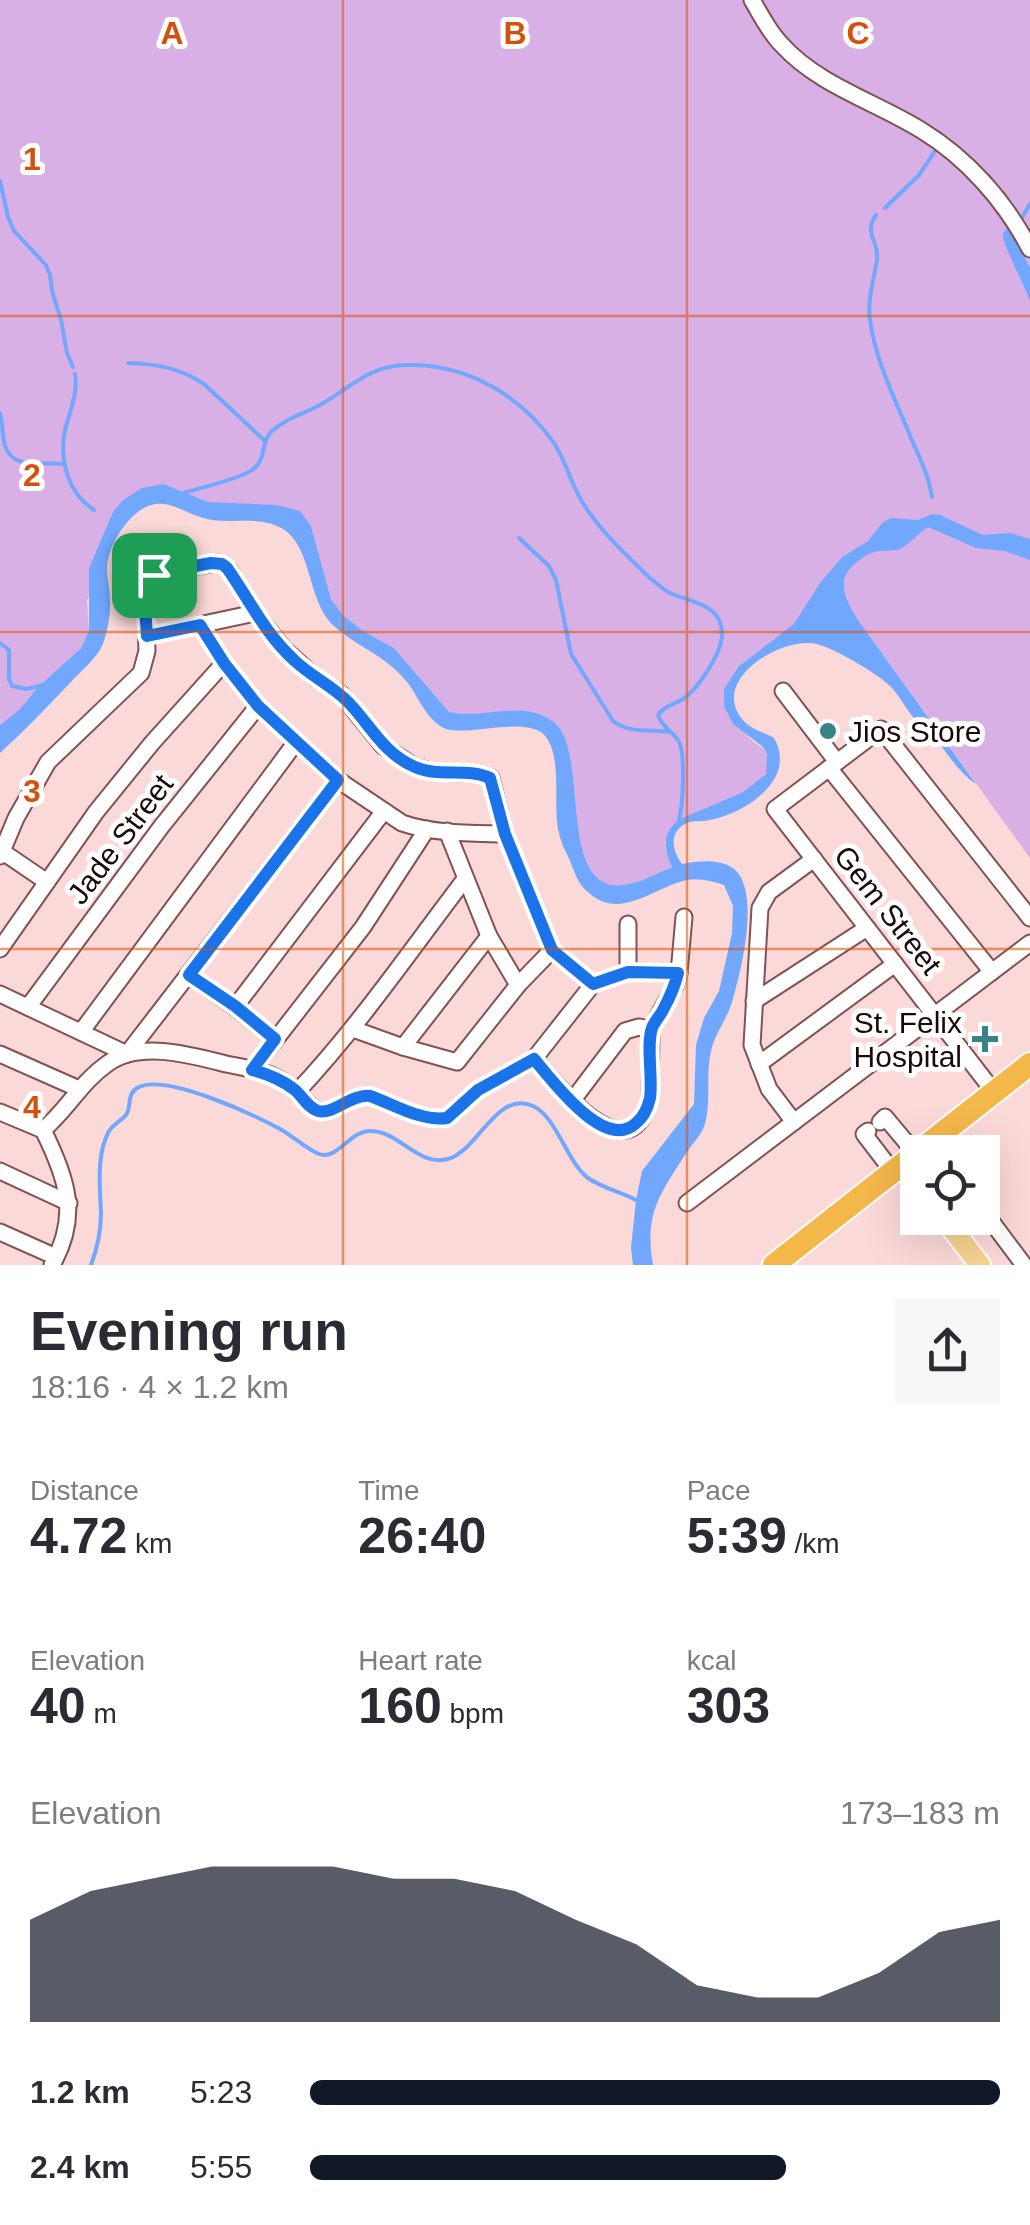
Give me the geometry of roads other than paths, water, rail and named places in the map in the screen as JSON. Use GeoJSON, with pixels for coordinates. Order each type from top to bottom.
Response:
{"type":"FeatureCollection","features":[{"type":"Feature","properties":{"kind":"highway"},"geometry":{"type":"LineString","coordinates":[[942,1135],[1030,1064]]}},
{"type":"Feature","properties":{"kind":"highway"},"geometry":{"type":"LineString","coordinates":[[774,1265],[900,1169]]}},
{"type":"Feature","properties":{"kind":"main road"},"geometry":{"type":"LineString","coordinates":[[957,1235],[980,1265]]}},
{"type":"Feature","properties":{"kind":"street"},"geometry":{"type":"LineString","coordinates":[[752,0],[780,44],[797,60],[920,129],[960,159],[992,191],[1030,249]]}},
{"type":"Feature","properties":{"kind":"street"},"geometry":{"type":"LineString","coordinates":[[48,882],[1,854],[16,818],[48,762],[141,673],[146,661],[148,579],[164,572],[222,564],[255,614],[294,660],[341,694],[383,746],[414,767],[490,778],[505,834],[552,950],[593,984]]}},
{"type":"Feature","properties":{"kind":"street"},"geometry":{"type":"LineString","coordinates":[[147,636],[255,614]]}},
{"type":"Feature","properties":{"kind":"street"},"geometry":{"type":"LineString","coordinates":[[200,625],[258,706],[338,780],[384,812],[402,823],[427,829],[505,834]]}},
{"type":"Feature","properties":{"kind":"street"},"geometry":{"type":"LineString","coordinates":[[0,949],[96,812],[224,663]]}},
{"type":"Feature","properties":{"kind":"street"},"geometry":{"type":"LineString","coordinates":[[784,691],[833,765],[992,972]]}},
{"type":"Feature","properties":{"kind":"street","name":"Jade Street"},"geometry":{"type":"LineString","coordinates":[[28,1007],[161,827],[258,706]]}},
{"type":"Feature","properties":{"kind":"street"},"geometry":{"type":"LineString","coordinates":[[833,765],[880,729],[1030,918]]}},
{"type":"Feature","properties":{"kind":"street"},"geometry":{"type":"LineString","coordinates":[[81,1032],[296,742]]}},
{"type":"Feature","properties":{"kind":"street","name":"Gem Street"},"geometry":{"type":"LineString","coordinates":[[833,765],[775,809],[994,1092]]}},
{"type":"Feature","properties":{"kind":"street"},"geometry":{"type":"LineString","coordinates":[[127,1054],[338,780]]}},
{"type":"Feature","properties":{"kind":"street"},"geometry":{"type":"LineString","coordinates":[[235,1006],[384,812]]}},
{"type":"Feature","properties":{"kind":"street"},"geometry":{"type":"LineString","coordinates":[[252,1070],[363,927],[427,829]]}},
{"type":"Feature","properties":{"kind":"street"},"geometry":{"type":"LineString","coordinates":[[446,832],[490,936],[518,985]]}},
{"type":"Feature","properties":{"kind":"street"},"geometry":{"type":"LineString","coordinates":[[794,1122],[769,1090],[752,1045],[760,908],[769,892],[814,859]]}},
{"type":"Feature","properties":{"kind":"street"},"geometry":{"type":"LineString","coordinates":[[298,1092],[328,1059],[465,879]]}},
{"type":"Feature","properties":{"kind":"street"},"geometry":{"type":"LineString","coordinates":[[534,1059],[592,1119],[606,1128],[621,1130],[634,1126],[650,1097],[651,1030],[671,995],[678,973],[684,917]]}},
{"type":"Feature","properties":{"kind":"street"},"geometry":{"type":"LineString","coordinates":[[628,924],[628,972]]}},
{"type":"Feature","properties":{"kind":"street"},"geometry":{"type":"LineString","coordinates":[[754,1001],[867,928]]}},
{"type":"Feature","properties":{"kind":"street"},"geometry":{"type":"LineString","coordinates":[[403,1047],[490,936]]}},
{"type":"Feature","properties":{"kind":"street"},"geometry":{"type":"LineString","coordinates":[[687,1203],[1030,943]]}},
{"type":"Feature","properties":{"kind":"street"},"geometry":{"type":"LineString","coordinates":[[352,1028],[457,1062],[518,985],[552,950]]}},
{"type":"Feature","properties":{"kind":"street"},"geometry":{"type":"LineString","coordinates":[[759,1064],[896,964]]}},
{"type":"Feature","properties":{"kind":"street"},"geometry":{"type":"LineString","coordinates":[[44,1130],[104,1065],[127,1054],[170,1053],[272,1075],[320,1111],[361,1095],[442,1120],[493,1080],[534,1059],[593,984],[628,972],[678,973]]}},
{"type":"Feature","properties":{"kind":"street"},"geometry":{"type":"LineString","coordinates":[[189,975],[275,1039]]}},
{"type":"Feature","properties":{"kind":"street"},"geometry":{"type":"LineString","coordinates":[[0,994],[127,1054]]}},
{"type":"Feature","properties":{"kind":"street"},"geometry":{"type":"LineString","coordinates":[[572,1101],[625,1031],[639,1026],[651,1030]]}},
{"type":"Feature","properties":{"kind":"street"},"geometry":{"type":"LineString","coordinates":[[0,1054],[80,1089]]}},
{"type":"Feature","properties":{"kind":"street"},"geometry":{"type":"LineString","coordinates":[[0,1112],[44,1130],[60,1164],[69,1203],[64,1238],[54,1261],[0,1232]]}},
{"type":"Feature","properties":{"kind":"street"},"geometry":{"type":"LineString","coordinates":[[885,1117],[917,1156],[864,1134],[885,1117]]}},
{"type":"Feature","properties":{"kind":"street"},"geometry":{"type":"LineString","coordinates":[[0,1171],[69,1203]]}},
{"type":"Feature","properties":{"kind":"street"},"geometry":{"type":"LineString","coordinates":[[1000,1234],[1024,1265]]}},
{"type":"Feature","properties":{"kind":"water"},"geometry":{"type":"Polygon","coordinates":[[[1008,226],[1030,268],[1030,301],[1003,239],[1008,226]]]}},
{"type":"Feature","properties":{"kind":"water"},"geometry":{"type":"Polygon","coordinates":[[[164,484],[208,502],[277,505],[300,511],[311,526],[331,599],[363,631],[394,648],[449,712],[530,711],[554,722],[564,737],[570,758],[586,861],[597,877],[614,885],[637,882],[672,867],[666,841],[674,824],[743,792],[766,774],[767,755],[763,747],[733,724],[724,706],[724,689],[739,666],[794,624],[842,557],[868,541],[882,523],[891,518],[918,520],[932,514],[983,535],[1010,533],[1030,539],[1030,560],[1005,551],[976,548],[928,527],[902,548],[864,557],[850,569],[844,583],[846,598],[858,620],[976,784],[913,717],[890,686],[866,668],[825,647],[802,643],[769,654],[742,676],[735,689],[735,704],[742,719],[774,738],[779,766],[771,784],[748,805],[720,818],[687,823],[674,836],[674,847],[682,864],[716,862],[734,869],[742,880],[748,913],[736,989],[711,1051],[704,1127],[656,1205],[651,1231],[653,1265],[633,1265],[636,1200],[642,1171],[694,1104],[696,1045],[704,1018],[719,991],[732,933],[733,906],[724,885],[687,880],[638,900],[613,904],[589,893],[577,879],[560,837],[556,771],[546,737],[528,728],[443,728],[425,711],[398,672],[325,616],[304,558],[289,534],[268,523],[212,520],[164,504],[139,511],[122,529],[110,553],[110,611],[100,650],[0,753],[0,725],[81,648],[89,631],[89,568],[113,512],[142,488],[164,484]]]}},
{"type":"Feature","properties":{"kind":"waterway"},"geometry":{"type":"LineString","coordinates":[[885,208],[919,175],[935,151]]}},
{"type":"Feature","properties":{"kind":"waterway"},"geometry":{"type":"LineString","coordinates":[[0,181],[14,231],[46,265],[50,275],[73,367]]}},
{"type":"Feature","properties":{"kind":"waterway"},"geometry":{"type":"LineString","coordinates":[[1021,219],[1030,204]]}},
{"type":"Feature","properties":{"kind":"waterway"},"geometry":{"type":"LineString","coordinates":[[876,215],[871,227],[877,259],[870,320],[876,350],[932,497]]}},
{"type":"Feature","properties":{"kind":"waterway"},"geometry":{"type":"LineString","coordinates":[[128,363],[168,368],[204,384],[264,440]]}},
{"type":"Feature","properties":{"kind":"waterway"},"geometry":{"type":"LineString","coordinates":[[180,494],[252,470],[276,427],[381,369],[428,366],[490,385],[525,410],[554,443],[580,498],[612,540],[661,587],[711,610],[721,624],[721,643],[701,680],[689,694],[658,715],[681,746],[679,820]]}},
{"type":"Feature","properties":{"kind":"waterway"},"geometry":{"type":"LineString","coordinates":[[75,374],[63,442],[65,464],[78,495],[94,510]]}},
{"type":"Feature","properties":{"kind":"waterway"},"geometry":{"type":"LineString","coordinates":[[0,413],[5,446],[15,459],[65,464]]}},
{"type":"Feature","properties":{"kind":"waterway"},"geometry":{"type":"LineString","coordinates":[[519,538],[549,566],[556,580],[571,654],[613,721],[633,729],[670,732]]}},
{"type":"Feature","properties":{"kind":"waterway"},"geometry":{"type":"LineString","coordinates":[[0,643],[9,650],[12,686],[27,689],[43,685]]}},
{"type":"Feature","properties":{"kind":"waterway"},"geometry":{"type":"LineString","coordinates":[[91,1265],[100,1226],[100,1171],[105,1140],[111,1128],[126,1115],[134,1091],[150,1085],[187,1090],[230,1106],[326,1155],[357,1135],[372,1131],[427,1158],[448,1159],[459,1154],[509,1106],[533,1106],[549,1120],[588,1178],[636,1200]]}},
{"type":"Feature","properties":{"kind":"place","name":"Jios Store"},"geometry":{"type":"Point","coordinates":[828,731]}},
{"type":"Feature","properties":{"kind":"place","name":"St. Felix Hospital"},"geometry":{"type":"Point","coordinates":[985,1039]}}]}
